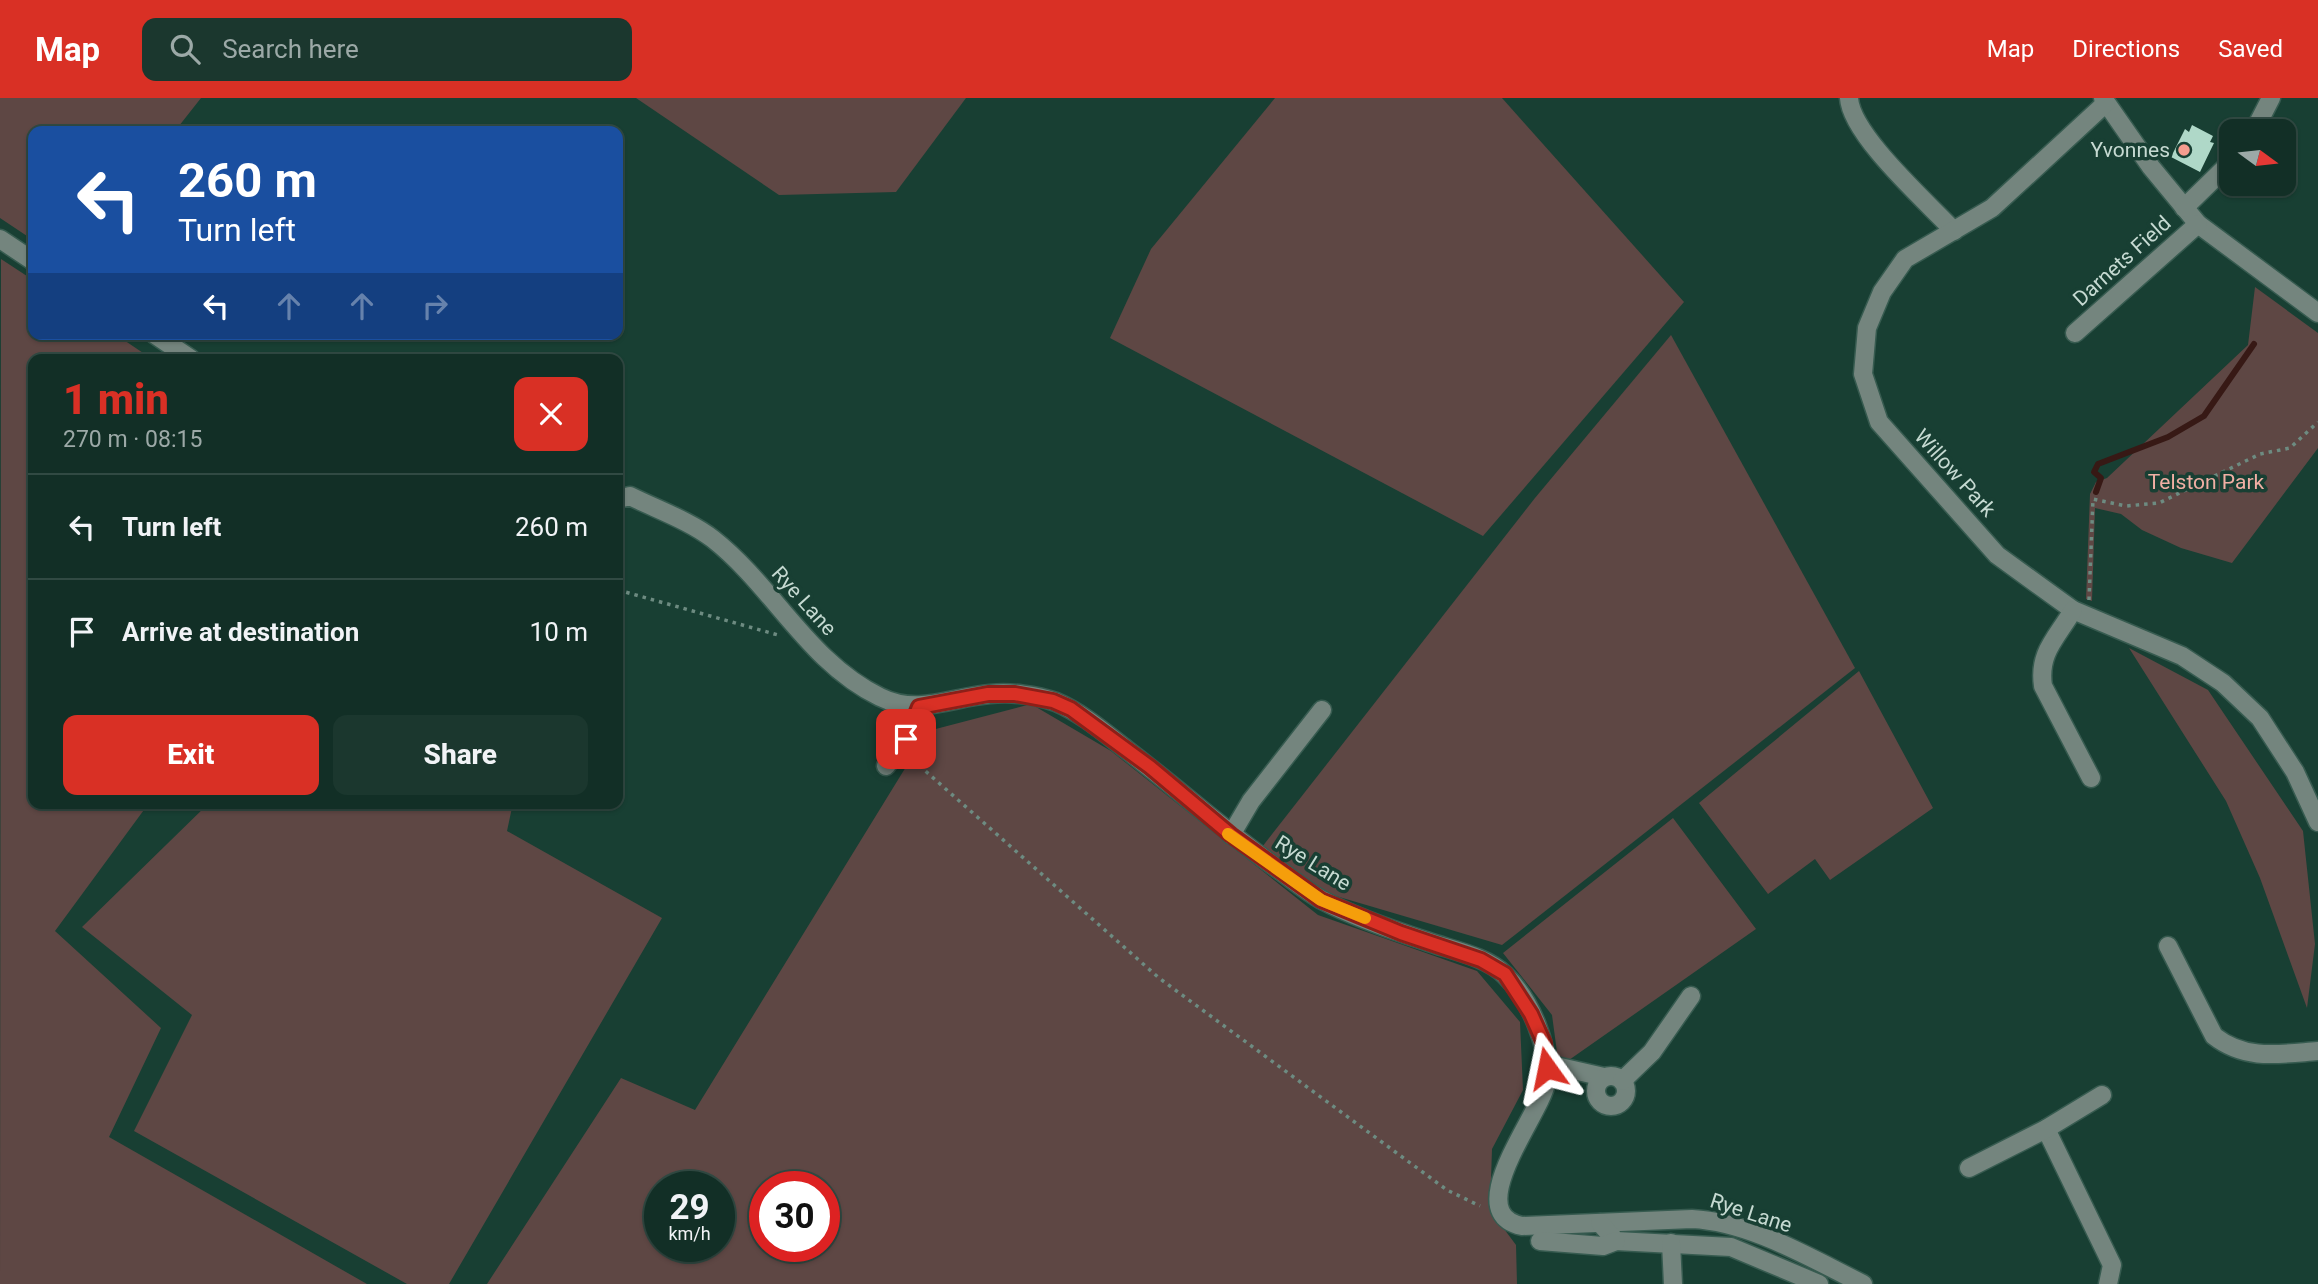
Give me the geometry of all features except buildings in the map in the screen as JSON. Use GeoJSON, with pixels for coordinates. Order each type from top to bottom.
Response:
{"type":"FeatureCollection","features":[{"type":"Feature","properties":{"kind":"street"},"geometry":{"type":"LineString","coordinates":[[1849,98],[1850,109],[1864,135],[1954,231]]}},
{"type":"Feature","properties":{"kind":"street"},"geometry":{"type":"LineString","coordinates":[[2261,119],[2272,98]]}},
{"type":"Feature","properties":{"kind":"street"},"geometry":{"type":"LineString","coordinates":[[2104,100],[2198,224],[2318,313]]}},
{"type":"Feature","properties":{"kind":"street","name":"Willow Park"},"geometry":{"type":"LineString","coordinates":[[2104,100],[1992,208],[1905,259],[1882,292],[1867,328],[1863,374],[1879,422],[1997,555],[2073,610],[2182,656],[2223,683],[2260,718],[2295,772],[2318,822]]}},
{"type":"Feature","properties":{"kind":"street"},"geometry":{"type":"LineString","coordinates":[[2184,208],[2219,174]]}},
{"type":"Feature","properties":{"kind":"street","name":"Darnets Field"},"geometry":{"type":"LineString","coordinates":[[2075,333],[2198,224]]}},
{"type":"Feature","properties":{"kind":"street"},"geometry":{"type":"LineString","coordinates":[[0,239],[28,258]]}},
{"type":"Feature","properties":{"kind":"street"},"geometry":{"type":"LineString","coordinates":[[163,340],[184,354]]}},
{"type":"Feature","properties":{"kind":"street","name":"Rye Lane"},"geometry":{"type":"LineString","coordinates":[[623,494],[711,537],[760,583],[809,644],[852,680],[883,699],[919,707],[988,694],[1015,694],[1053,701],[1099,729],[1231,835],[1321,900],[1401,933],[1481,960],[1505,974],[1531,1014],[1544,1043],[1547,1064],[1541,1100],[1506,1166],[1499,1191],[1502,1212],[1510,1222],[1522,1226],[1692,1219],[1719,1222],[1782,1245],[1863,1284]]}},
{"type":"Feature","properties":{"kind":"street"},"geometry":{"type":"LineString","coordinates":[[2073,610],[2045,650],[2041,673],[2043,686],[2091,778]]}},
{"type":"Feature","properties":{"kind":"street"},"geometry":{"type":"LineString","coordinates":[[886,766],[906,739],[919,707]]}},
{"type":"Feature","properties":{"kind":"street"},"geometry":{"type":"LineString","coordinates":[[1231,835],[1251,801],[1322,710]]}},
{"type":"Feature","properties":{"kind":"street"},"geometry":{"type":"LineString","coordinates":[[2168,946],[2214,1037],[2227,1046],[2258,1055],[2318,1051]]}},
{"type":"Feature","properties":{"kind":"street"},"geometry":{"type":"LineString","coordinates":[[1547,1064],[1613,1079],[1652,1052],[1691,996]]}},
{"type":"Feature","properties":{"kind":"street"},"geometry":{"type":"LineString","coordinates":[[1969,1168],[2046,1129],[2102,1095]]}},
{"type":"Feature","properties":{"kind":"street"},"geometry":{"type":"LineString","coordinates":[[2046,1129],[2112,1265],[2108,1284]]}},
{"type":"Feature","properties":{"kind":"street"},"geometry":{"type":"LineString","coordinates":[[1600,1223],[1616,1241]]}},
{"type":"Feature","properties":{"kind":"street"},"geometry":{"type":"LineString","coordinates":[[1540,1241],[1603,1246],[1616,1241],[1731,1247],[1819,1284]]}},
{"type":"Feature","properties":{"kind":"street"},"geometry":{"type":"LineString","coordinates":[[1671,1243],[1673,1284]]}},
{"type":"Feature","properties":{"kind":"path"},"geometry":{"type":"LineString","coordinates":[[2089,619],[2093,499],[2126,506],[2159,503],[2260,454],[2290,448],[2318,422]]}},
{"type":"Feature","properties":{"kind":"path"},"geometry":{"type":"LineString","coordinates":[[623,591],[809,644]]}},
{"type":"Feature","properties":{"kind":"path"},"geometry":{"type":"LineString","coordinates":[[906,739],[910,757],[1159,978],[1447,1190],[1490,1210],[1502,1212]]}},
{"type":"Feature","properties":{"kind":"green space"},"geometry":{"type":"Polygon","coordinates":[[[0,98],[201,98],[179,126],[28,126],[28,237],[0,218],[0,98]]]}},
{"type":"Feature","properties":{"kind":"green space"},"geometry":{"type":"Polygon","coordinates":[[[636,98],[966,98],[896,192],[779,195],[636,98]]]}},
{"type":"Feature","properties":{"kind":"green space"},"geometry":{"type":"Polygon","coordinates":[[[1275,98],[1502,98],[1684,302],[1483,536],[1110,338],[1151,249],[1275,98]]]}},
{"type":"Feature","properties":{"kind":"green space"},"geometry":{"type":"Polygon","coordinates":[[[1,259],[28,277],[28,340],[124,340],[145,354],[28,354],[28,809],[145,809],[55,931],[161,1028],[109,1137],[367,1284],[0,1284],[1,259]]]}},
{"type":"Feature","properties":{"kind":"green space","name":"Telston Park"},"geometry":{"type":"Polygon","coordinates":[[[2255,287],[2318,333],[2318,448],[2232,563],[2181,548],[2142,530],[2121,514],[2095,508],[2092,601],[2086,599],[2090,494],[2096,482],[2107,478],[2248,345],[2255,287]]]}},
{"type":"Feature","properties":{"kind":"green space"},"geometry":{"type":"Polygon","coordinates":[[[1671,335],[1855,668],[1502,945],[1329,894],[1262,847],[1535,498],[1671,335]]]}},
{"type":"Feature","properties":{"kind":"green space"},"geometry":{"type":"Polygon","coordinates":[[[2129,648],[2208,690],[2303,831],[2315,944],[2307,1008],[2260,878],[2226,801],[2129,648]]]}},
{"type":"Feature","properties":{"kind":"green space"},"geometry":{"type":"Polygon","coordinates":[[[1859,671],[1933,808],[1830,880],[1815,859],[1768,894],[1699,803],[1859,671]]]}},
{"type":"Feature","properties":{"kind":"green space"},"geometry":{"type":"Polygon","coordinates":[[[1031,704],[1111,751],[1318,915],[1477,971],[1520,1022],[1523,1090],[1492,1149],[1490,1210],[1516,1245],[1517,1284],[487,1284],[621,1078],[695,1110],[928,731],[1031,704]]]}},
{"type":"Feature","properties":{"kind":"green space"},"geometry":{"type":"Polygon","coordinates":[[[203,809],[512,809],[507,831],[662,918],[449,1284],[407,1284],[134,1131],[192,1015],[82,927],[203,809]]]}},
{"type":"Feature","properties":{"kind":"green space"},"geometry":{"type":"Polygon","coordinates":[[[1673,818],[1756,929],[1559,1067],[1552,1015],[1503,953],[1673,818]]]}},
{"type":"Feature","properties":{"kind":"waterway"},"geometry":{"type":"LineString","coordinates":[[2096,492],[2101,478],[2094,472],[2098,464],[2168,437],[2204,416],[2254,344]]}},
{"type":"Feature","properties":{"kind":"slow traffic"},"geometry":{"type":"LineString","coordinates":[[1228,834],[1321,900],[1365,918]]}},
{"type":"Feature","properties":{"kind":"place","name":"Yvonnes"},"geometry":{"type":"Point","coordinates":[2184,150]}},
{"type":"Feature","properties":{"kind":"route"},"geometry":{"type":"LineString","coordinates":[[906,739],[919,707],[988,694],[1015,694],[1053,701],[1071,709],[1150,767],[1231,835],[1321,900],[1401,933],[1481,960],[1505,974],[1531,1014],[1544,1043],[1547,1068]]}}]}
